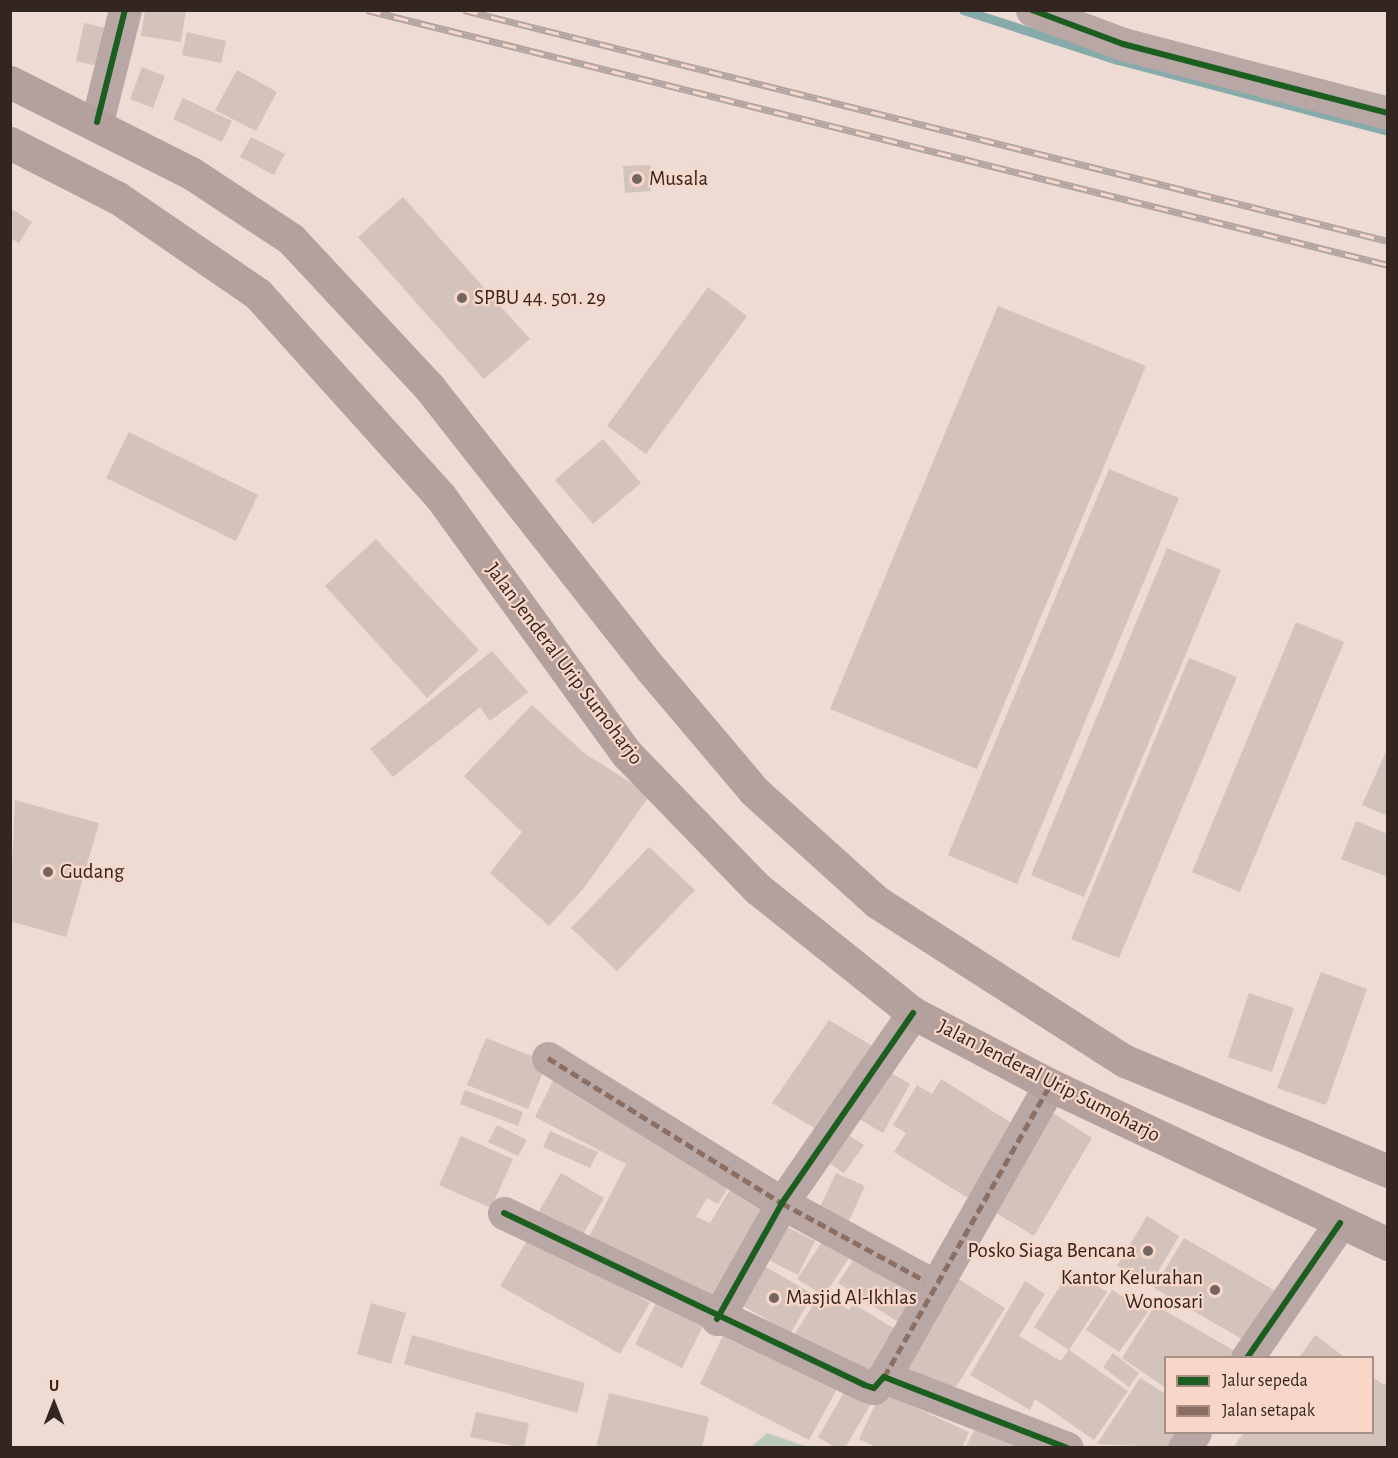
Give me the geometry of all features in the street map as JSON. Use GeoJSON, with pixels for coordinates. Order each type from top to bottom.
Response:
{"type":"FeatureCollection","features":[{"type":"Feature","properties":{"kind":"highway"},"geometry":{"type":"LineString","coordinates":[[10,82],[97,122],[191,173],[291,239],[429,387],[651,669],[754,791],[877,902],[1125,1061],[1388,1171]]}},
{"type":"Feature","properties":{"kind":"highway","name":"Jalan Jenderal Urip Sumoharjo"},"geometry":{"type":"LineString","coordinates":[[10,143],[118,198],[258,294],[440,496],[627,754],[758,889],[913,1012],[1050,1085],[1388,1244]]}},
{"type":"Feature","properties":{"kind":"street"},"geometry":{"type":"LineString","coordinates":[[97,122],[124,10]]}},
{"type":"Feature","properties":{"kind":"street"},"geometry":{"type":"LineString","coordinates":[[1032,10],[1123,44],[1388,113]]}},
{"type":"Feature","properties":{"kind":"street"},"geometry":{"type":"LineString","coordinates":[[717,1319],[783,1203],[913,1012]]}},
{"type":"Feature","properties":{"kind":"street"},"geometry":{"type":"LineString","coordinates":[[548,1058],[783,1203],[924,1280]]}},
{"type":"Feature","properties":{"kind":"street"},"geometry":{"type":"LineString","coordinates":[[504,1213],[717,1319],[874,1388],[884,1377],[1050,1085]]}},
{"type":"Feature","properties":{"kind":"street"},"geometry":{"type":"LineString","coordinates":[[1248,1356],[1340,1223]]}},
{"type":"Feature","properties":{"kind":"street"},"geometry":{"type":"LineString","coordinates":[[884,1377],[1066,1448]]}},
{"type":"Feature","properties":{"kind":"street"},"geometry":{"type":"LineString","coordinates":[[1185,1448],[1194,1434]]}},
{"type":"Feature","properties":{"kind":"green space"},"geometry":{"type":"Polygon","coordinates":[[[767,1433],[796,1443],[810,1447],[751,1447],[767,1433]]]}},
{"type":"Feature","properties":{"kind":"building"},"geometry":{"type":"Polygon","coordinates":[[[145,10],[186,10],[181,42],[141,36],[145,10]]]}},
{"type":"Feature","properties":{"kind":"building"},"geometry":{"type":"Polygon","coordinates":[[[84,23],[111,29],[102,67],[76,61],[84,23]]]}},
{"type":"Feature","properties":{"kind":"building"},"geometry":{"type":"Polygon","coordinates":[[[187,32],[226,41],[221,63],[182,55],[187,32]]]}},
{"type":"Feature","properties":{"kind":"building"},"geometry":{"type":"Polygon","coordinates":[[[142,67],[165,76],[153,108],[130,99],[142,67]]]}},
{"type":"Feature","properties":{"kind":"building"},"geometry":{"type":"Polygon","coordinates":[[[237,70],[277,92],[256,131],[215,110],[237,70]]]}},
{"type":"Feature","properties":{"kind":"building"},"geometry":{"type":"Polygon","coordinates":[[[183,98],[232,121],[222,142],[173,119],[183,98]]]}},
{"type":"Feature","properties":{"kind":"building"},"geometry":{"type":"Polygon","coordinates":[[[251,137],[285,154],[274,175],[240,157],[251,137]]]}},
{"type":"Feature","properties":{"kind":"building","name":"Musala"},"geometry":{"type":"Polygon","coordinates":[[[650,165],[651,191],[625,193],[623,166],[650,165]]]}},
{"type":"Feature","properties":{"kind":"building"},"geometry":{"type":"Polygon","coordinates":[[[403,197],[530,339],[484,379],[358,237],[403,197]]]}},
{"type":"Feature","properties":{"kind":"building"},"geometry":{"type":"Polygon","coordinates":[[[10,208],[32,222],[19,243],[10,238],[10,208]]]}},
{"type":"Feature","properties":{"kind":"building"},"geometry":{"type":"Polygon","coordinates":[[[708,287],[747,316],[646,454],[607,426],[708,287]]]}},
{"type":"Feature","properties":{"kind":"building"},"geometry":{"type":"Polygon","coordinates":[[[998,306],[1146,366],[977,769],[830,709],[998,306]]]}},
{"type":"Feature","properties":{"kind":"building"},"geometry":{"type":"Polygon","coordinates":[[[129,432],[258,495],[236,541],[106,478],[129,432]]]}},
{"type":"Feature","properties":{"kind":"building"},"geometry":{"type":"Polygon","coordinates":[[[603,439],[641,483],[593,524],[555,480],[603,439]]]}},
{"type":"Feature","properties":{"kind":"building"},"geometry":{"type":"Polygon","coordinates":[[[1109,469],[1179,498],[1017,884],[948,855],[1109,469]]]}},
{"type":"Feature","properties":{"kind":"building"},"geometry":{"type":"Polygon","coordinates":[[[376,539],[479,650],[427,698],[325,586],[376,539]]]}},
{"type":"Feature","properties":{"kind":"building"},"geometry":{"type":"Polygon","coordinates":[[[1167,548],[1221,570],[1084,897],[1031,875],[1167,548]]]}},
{"type":"Feature","properties":{"kind":"building"},"geometry":{"type":"Polygon","coordinates":[[[1296,622],[1344,642],[1240,892],[1192,872],[1296,622]]]}},
{"type":"Feature","properties":{"kind":"building"},"geometry":{"type":"Polygon","coordinates":[[[492,651],[528,692],[490,721],[480,707],[393,777],[370,749],[492,651]]]}},
{"type":"Feature","properties":{"kind":"building"},"geometry":{"type":"Polygon","coordinates":[[[1189,658],[1237,677],[1119,958],[1071,939],[1189,658]]]}},
{"type":"Feature","properties":{"kind":"building"},"geometry":{"type":"Polygon","coordinates":[[[532,705],[584,753],[650,795],[584,888],[549,926],[490,873],[522,832],[464,776],[532,705]]]}},
{"type":"Feature","properties":{"kind":"building"},"geometry":{"type":"Polygon","coordinates":[[[1388,747],[1388,816],[1362,805],[1388,747]]]}},
{"type":"Feature","properties":{"kind":"building","name":"Gudang"},"geometry":{"type":"Polygon","coordinates":[[[15,800],[99,823],[66,937],[10,921],[15,800]]]}},
{"type":"Feature","properties":{"kind":"building"},"geometry":{"type":"Polygon","coordinates":[[[1356,821],[1388,834],[1388,877],[1341,859],[1356,821]]]}},
{"type":"Feature","properties":{"kind":"building"},"geometry":{"type":"Polygon","coordinates":[[[649,847],[695,890],[617,971],[571,928],[649,847]]]}},
{"type":"Feature","properties":{"kind":"building"},"geometry":{"type":"Polygon","coordinates":[[[1321,972],[1367,989],[1326,1105],[1277,1088],[1321,972]]]}},
{"type":"Feature","properties":{"kind":"building"},"geometry":{"type":"Polygon","coordinates":[[[1249,993],[1294,1008],[1272,1072],[1228,1057],[1249,993]]]}},
{"type":"Feature","properties":{"kind":"building"},"geometry":{"type":"Polygon","coordinates":[[[829,1020],[881,1051],[826,1135],[772,1103],[829,1020]]]}},
{"type":"Feature","properties":{"kind":"building"},"geometry":{"type":"Polygon","coordinates":[[[486,1038],[547,1062],[528,1109],[467,1085],[486,1038]]]}},
{"type":"Feature","properties":{"kind":"building"},"geometry":{"type":"Polygon","coordinates":[[[884,1069],[910,1084],[883,1133],[857,1118],[884,1069]]]}},
{"type":"Feature","properties":{"kind":"building"},"geometry":{"type":"Polygon","coordinates":[[[554,1079],[729,1186],[718,1204],[707,1198],[696,1217],[710,1223],[734,1183],[774,1206],[716,1311],[586,1243],[626,1164],[535,1117],[554,1079]]]}},
{"type":"Feature","properties":{"kind":"building"},"geometry":{"type":"Polygon","coordinates":[[[941,1079],[1018,1127],[971,1200],[894,1152],[906,1133],[893,1125],[917,1085],[932,1094],[941,1079]]]}},
{"type":"Feature","properties":{"kind":"building"},"geometry":{"type":"Polygon","coordinates":[[[465,1090],[523,1112],[518,1126],[460,1104],[465,1090]]]}},
{"type":"Feature","properties":{"kind":"building"},"geometry":{"type":"Polygon","coordinates":[[[1048,1110],[1092,1138],[1034,1236],[988,1208],[1048,1110]]]}},
{"type":"Feature","properties":{"kind":"building"},"geometry":{"type":"Polygon","coordinates":[[[497,1125],[527,1140],[518,1156],[488,1142],[497,1125]]]}},
{"type":"Feature","properties":{"kind":"building"},"geometry":{"type":"Polygon","coordinates":[[[550,1131],[598,1152],[590,1168],[543,1147],[550,1131]]]}},
{"type":"Feature","properties":{"kind":"building"},"geometry":{"type":"Polygon","coordinates":[[[842,1131],[864,1145],[844,1173],[823,1159],[842,1131]]]}},
{"type":"Feature","properties":{"kind":"building"},"geometry":{"type":"Polygon","coordinates":[[[461,1136],[513,1159],[491,1208],[439,1185],[461,1136]]]}},
{"type":"Feature","properties":{"kind":"building"},"geometry":{"type":"Polygon","coordinates":[[[561,1173],[604,1198],[578,1243],[535,1218],[561,1173]]]}},
{"type":"Feature","properties":{"kind":"building"},"geometry":{"type":"Polygon","coordinates":[[[836,1173],[865,1186],[847,1225],[818,1211],[836,1173]]]}},
{"type":"Feature","properties":{"kind":"building","name":"Posko Siaga Bencana"},"geometry":{"type":"Polygon","coordinates":[[[1147,1216],[1179,1236],[1150,1285],[1117,1266],[1147,1216]]]}},
{"type":"Feature","properties":{"kind":"building"},"geometry":{"type":"Polygon","coordinates":[[[777,1222],[815,1241],[798,1275],[759,1255],[777,1222]]]}},
{"type":"Feature","properties":{"kind":"building"},"geometry":{"type":"Polygon","coordinates":[[[531,1234],[650,1303],[620,1354],[500,1286],[531,1234]]]}},
{"type":"Feature","properties":{"kind":"building"},"geometry":{"type":"Polygon","coordinates":[[[826,1236],[852,1253],[824,1296],[797,1279],[826,1236]]]}},
{"type":"Feature","properties":{"kind":"building","name":"Kantor Kelurahan Wonosari"},"geometry":{"type":"Polygon","coordinates":[[[1184,1238],[1276,1291],[1247,1342],[1154,1288],[1184,1238]]]}},
{"type":"Feature","properties":{"kind":"building"},"geometry":{"type":"Polygon","coordinates":[[[857,1254],[926,1299],[907,1328],[838,1283],[857,1254]]]}},
{"type":"Feature","properties":{"kind":"building","name":"Masjid Al-Ikhlas"},"geometry":{"type":"Polygon","coordinates":[[[757,1262],[813,1294],[791,1333],[734,1301],[757,1262]]]}},
{"type":"Feature","properties":{"kind":"building"},"geometry":{"type":"Polygon","coordinates":[[[1071,1269],[1107,1292],[1069,1350],[1034,1327],[1071,1269]]]}},
{"type":"Feature","properties":{"kind":"building"},"geometry":{"type":"Polygon","coordinates":[[[952,1275],[1005,1308],[951,1395],[898,1362],[952,1275]]]}},
{"type":"Feature","properties":{"kind":"building"},"geometry":{"type":"Polygon","coordinates":[[[1025,1281],[1045,1294],[1019,1336],[1061,1361],[1069,1350],[1128,1391],[1094,1440],[1035,1399],[1030,1410],[970,1375],[1025,1281]]]}},
{"type":"Feature","properties":{"kind":"building"},"geometry":{"type":"Polygon","coordinates":[[[1112,1290],[1148,1312],[1119,1352],[1086,1330],[1112,1290]]]}},
{"type":"Feature","properties":{"kind":"building"},"geometry":{"type":"Polygon","coordinates":[[[827,1296],[849,1310],[853,1304],[902,1333],[871,1385],[793,1337],[814,1303],[821,1306],[827,1296]]]}},
{"type":"Feature","properties":{"kind":"building"},"geometry":{"type":"Polygon","coordinates":[[[659,1297],[706,1320],[682,1368],[635,1344],[659,1297]]]}},
{"type":"Feature","properties":{"kind":"building"},"geometry":{"type":"Polygon","coordinates":[[[371,1303],[406,1313],[391,1364],[357,1354],[371,1303]]]}},
{"type":"Feature","properties":{"kind":"building"},"geometry":{"type":"Polygon","coordinates":[[[1155,1305],[1240,1354],[1239,1356],[1164,1356],[1164,1387],[1122,1358],[1155,1305]]]}},
{"type":"Feature","properties":{"kind":"building"},"geometry":{"type":"Polygon","coordinates":[[[726,1329],[840,1384],[809,1440],[700,1384],[726,1329]]]}},
{"type":"Feature","properties":{"kind":"building"},"geometry":{"type":"Polygon","coordinates":[[[412,1335],[585,1383],[577,1413],[404,1364],[412,1335]]]}},
{"type":"Feature","properties":{"kind":"building"},"geometry":{"type":"Polygon","coordinates":[[[1315,1335],[1343,1356],[1300,1356],[1315,1335]]]}},
{"type":"Feature","properties":{"kind":"building"},"geometry":{"type":"Polygon","coordinates":[[[1113,1353],[1139,1373],[1129,1387],[1103,1367],[1113,1353]]]}},
{"type":"Feature","properties":{"kind":"building"},"geometry":{"type":"Polygon","coordinates":[[[1140,1378],[1164,1393],[1164,1434],[1190,1434],[1181,1448],[1097,1444],[1140,1378]]]}},
{"type":"Feature","properties":{"kind":"building"},"geometry":{"type":"Polygon","coordinates":[[[1374,1378],[1384,1385],[1388,1380],[1388,1448],[1233,1448],[1243,1434],[1374,1434],[1374,1378]]]}},
{"type":"Feature","properties":{"kind":"building"},"geometry":{"type":"Polygon","coordinates":[[[847,1387],[872,1402],[845,1448],[836,1448],[818,1437],[847,1387]]]}},
{"type":"Feature","properties":{"kind":"building"},"geometry":{"type":"Polygon","coordinates":[[[881,1392],[969,1432],[962,1448],[878,1448],[859,1439],[881,1392]]]}},
{"type":"Feature","properties":{"kind":"building"},"geometry":{"type":"Polygon","coordinates":[[[609,1393],[709,1417],[702,1448],[596,1448],[609,1393]]]}},
{"type":"Feature","properties":{"kind":"building"},"geometry":{"type":"Polygon","coordinates":[[[476,1412],[529,1423],[524,1448],[470,1437],[476,1412]]]}},
{"type":"Feature","properties":{"kind":"building"},"geometry":{"type":"Polygon","coordinates":[[[980,1420],[1039,1448],[965,1448],[980,1420]]]}},
{"type":"Feature","properties":{"kind":"waterway"},"geometry":{"type":"LineString","coordinates":[[963,10],[1118,60],[1388,131]]}},
{"type":"Feature","properties":{"kind":"railway"},"geometry":{"type":"LineString","coordinates":[[367,10],[1388,265]]}},
{"type":"Feature","properties":{"kind":"railway"},"geometry":{"type":"LineString","coordinates":[[464,10],[1388,241]]}},
{"type":"Feature","properties":{"kind":"marked path"},"geometry":{"type":"LineString","coordinates":[[548,1058],[782,1203],[924,1280]]}},
{"type":"Feature","properties":{"kind":"marked path"},"geometry":{"type":"LineString","coordinates":[[884,1377],[1050,1085]]}},
{"type":"Feature","properties":{"kind":"cycle path"},"geometry":{"type":"LineString","coordinates":[[97,122],[125,10]]}},
{"type":"Feature","properties":{"kind":"cycle path"},"geometry":{"type":"LineString","coordinates":[[1032,10],[1123,44],[1388,113]]}},
{"type":"Feature","properties":{"kind":"cycle path"},"geometry":{"type":"LineString","coordinates":[[717,1319],[782,1203],[913,1013]]}},
{"type":"Feature","properties":{"kind":"cycle path"},"geometry":{"type":"LineString","coordinates":[[504,1213],[864,1385],[874,1388],[884,1377],[1067,1448]]}},
{"type":"Feature","properties":{"kind":"cycle path"},"geometry":{"type":"LineString","coordinates":[[1248,1356],[1340,1223]]}},
{"type":"Feature","properties":{"kind":"place","name":"Musala"},"geometry":{"type":"Point","coordinates":[637,179]}},
{"type":"Feature","properties":{"kind":"place","name":"SPBU 44. 501. 29"},"geometry":{"type":"Point","coordinates":[462,298]}},
{"type":"Feature","properties":{"kind":"place","name":"Gudang"},"geometry":{"type":"Point","coordinates":[48,872]}},
{"type":"Feature","properties":{"kind":"place","name":"Posko Siaga Bencana"},"geometry":{"type":"Point","coordinates":[1148,1251]}},
{"type":"Feature","properties":{"kind":"place","name":"Kantor Kelurahan Wonosari"},"geometry":{"type":"Point","coordinates":[1215,1290]}},
{"type":"Feature","properties":{"kind":"place","name":"Masjid Al-Ikhlas"},"geometry":{"type":"Point","coordinates":[774,1298]}}]}
